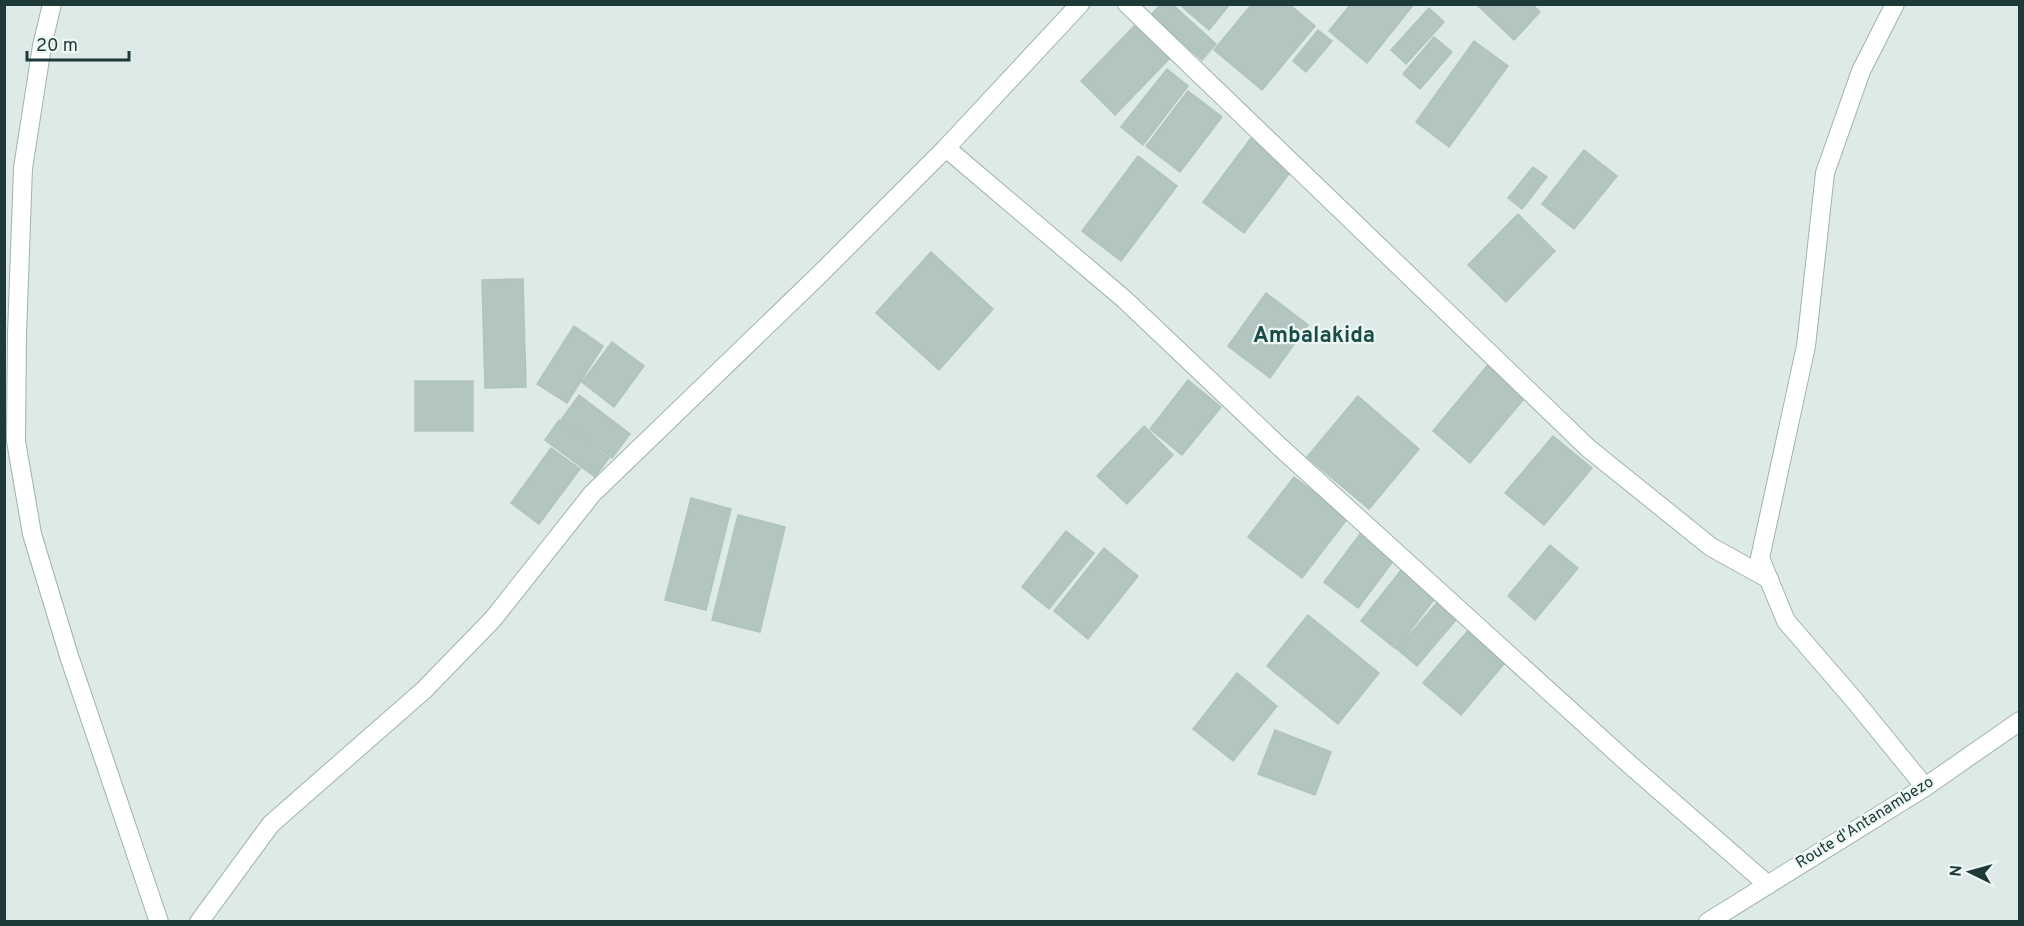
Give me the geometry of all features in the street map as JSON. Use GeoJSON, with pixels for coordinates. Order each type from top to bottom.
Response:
{"type":"FeatureCollection","features":[{"type":"Feature","properties":{"kind":"street"},"geometry":{"type":"LineString","coordinates":[[52,4],[42,46],[22,168],[16,441],[32,534],[69,656],[159,921]]}},
{"type":"Feature","properties":{"kind":"street"},"geometry":{"type":"LineString","coordinates":[[199,921],[271,824],[424,690],[492,619],[592,494],[812,282],[946,147],[1080,4]]}},
{"type":"Feature","properties":{"kind":"street"},"geometry":{"type":"LineString","coordinates":[[1126,4],[1588,448],[1711,547],[1769,579]]}},
{"type":"Feature","properties":{"kind":"street"},"geometry":{"type":"LineString","coordinates":[[1894,4],[1861,71],[1825,173],[1806,346],[1760,558],[1786,621],[1925,787]]}},
{"type":"Feature","properties":{"kind":"street"},"geometry":{"type":"LineString","coordinates":[[946,147],[1124,299],[1324,487],[1628,763],[1768,885]]}},
{"type":"Feature","properties":{"kind":"street","name":"Route d'Antanambezo"},"geometry":{"type":"LineString","coordinates":[[1708,921],[1925,787],[2019,721]]}},
{"type":"Feature","properties":{"kind":"building"},"geometry":{"type":"Polygon","coordinates":[[[1161,4],[1172,4],[1216,44],[1202,60],[1151,15],[1161,4]]]}},
{"type":"Feature","properties":{"kind":"building"},"geometry":{"type":"Polygon","coordinates":[[[1179,4],[1230,4],[1209,30],[1179,4]]]}},
{"type":"Feature","properties":{"kind":"building"},"geometry":{"type":"Polygon","coordinates":[[[1252,4],[1289,4],[1315,26],[1262,90],[1214,50],[1252,4]]]}},
{"type":"Feature","properties":{"kind":"building"},"geometry":{"type":"Polygon","coordinates":[[[1351,4],[1414,4],[1367,63],[1329,31],[1351,4]]]}},
{"type":"Feature","properties":{"kind":"building"},"geometry":{"type":"Polygon","coordinates":[[[1476,4],[1532,4],[1540,12],[1514,40],[1476,4]]]}},
{"type":"Feature","properties":{"kind":"building"},"geometry":{"type":"Polygon","coordinates":[[[1429,8],[1444,22],[1406,64],[1391,50],[1429,8]]]}},
{"type":"Feature","properties":{"kind":"building"},"geometry":{"type":"Polygon","coordinates":[[[1137,23],[1171,57],[1115,115],[1081,81],[1137,23]]]}},
{"type":"Feature","properties":{"kind":"building"},"geometry":{"type":"Polygon","coordinates":[[[1318,30],[1332,41],[1306,72],[1293,61],[1318,30]]]}},
{"type":"Feature","properties":{"kind":"building"},"geometry":{"type":"Polygon","coordinates":[[[1434,37],[1452,52],[1420,89],[1403,74],[1434,37]]]}},
{"type":"Feature","properties":{"kind":"building"},"geometry":{"type":"Polygon","coordinates":[[[1474,41],[1508,66],[1449,147],[1416,122],[1474,41]]]}},
{"type":"Feature","properties":{"kind":"building"},"geometry":{"type":"Polygon","coordinates":[[[1167,69],[1188,86],[1143,145],[1121,127],[1167,69]]]}},
{"type":"Feature","properties":{"kind":"building"},"geometry":{"type":"Polygon","coordinates":[[[1188,91],[1222,117],[1180,172],[1146,146],[1188,91]]]}},
{"type":"Feature","properties":{"kind":"building"},"geometry":{"type":"Polygon","coordinates":[[[1251,138],[1292,170],[1244,233],[1203,202],[1251,138]]]}},
{"type":"Feature","properties":{"kind":"building"},"geometry":{"type":"Polygon","coordinates":[[[1584,150],[1617,176],[1574,229],[1542,204],[1584,150]]]}},
{"type":"Feature","properties":{"kind":"building"},"geometry":{"type":"Polygon","coordinates":[[[1138,156],[1177,186],[1121,261],[1082,231],[1138,156]]]}},
{"type":"Feature","properties":{"kind":"building"},"geometry":{"type":"Polygon","coordinates":[[[1533,167],[1547,177],[1522,209],[1508,198],[1533,167]]]}},
{"type":"Feature","properties":{"kind":"building"},"geometry":{"type":"Polygon","coordinates":[[[1518,214],[1555,251],[1506,302],[1468,265],[1518,214]]]}},
{"type":"Feature","properties":{"kind":"building"},"geometry":{"type":"Polygon","coordinates":[[[931,252],[993,309],[939,370],[876,313],[931,252]]]}},
{"type":"Feature","properties":{"kind":"building"},"geometry":{"type":"Polygon","coordinates":[[[523,279],[526,387],[485,388],[482,280],[523,279]]]}},
{"type":"Feature","properties":{"kind":"building"},"geometry":{"type":"Polygon","coordinates":[[[1266,293],[1308,325],[1270,378],[1228,346],[1266,293]]]}},
{"type":"Feature","properties":{"kind":"building"},"geometry":{"type":"Polygon","coordinates":[[[574,326],[603,346],[567,403],[537,384],[574,326]]]}},
{"type":"Feature","properties":{"kind":"building"},"geometry":{"type":"Polygon","coordinates":[[[612,342],[644,366],[614,407],[582,382],[612,342]]]}},
{"type":"Feature","properties":{"kind":"building"},"geometry":{"type":"Polygon","coordinates":[[[1491,361],[1529,393],[1470,463],[1433,431],[1491,361]]]}},
{"type":"Feature","properties":{"kind":"building"},"geometry":{"type":"Polygon","coordinates":[[[1188,380],[1221,407],[1182,455],[1150,429],[1188,380]]]}},
{"type":"Feature","properties":{"kind":"building"},"geometry":{"type":"Polygon","coordinates":[[[415,381],[473,381],[473,431],[415,431],[415,381]]]}},
{"type":"Feature","properties":{"kind":"building"},"geometry":{"type":"Polygon","coordinates":[[[579,395],[630,434],[612,458],[561,420],[579,395]]]}},
{"type":"Feature","properties":{"kind":"building"},"geometry":{"type":"Polygon","coordinates":[[[1358,396],[1419,449],[1369,509],[1307,457],[1358,396]]]}},
{"type":"Feature","properties":{"kind":"building"},"geometry":{"type":"Polygon","coordinates":[[[559,420],[609,458],[595,477],[545,440],[559,420]]]}},
{"type":"Feature","properties":{"kind":"building"},"geometry":{"type":"Polygon","coordinates":[[[1144,426],[1173,455],[1127,504],[1097,476],[1144,426]]]}},
{"type":"Feature","properties":{"kind":"building"},"geometry":{"type":"Polygon","coordinates":[[[1553,436],[1592,468],[1544,525],[1505,493],[1553,436]]]}},
{"type":"Feature","properties":{"kind":"building"},"geometry":{"type":"Polygon","coordinates":[[[551,448],[580,469],[539,524],[511,503],[551,448]]]}},
{"type":"Feature","properties":{"kind":"building"},"geometry":{"type":"Polygon","coordinates":[[[1294,477],[1348,518],[1302,578],[1248,537],[1294,477]]]}},
{"type":"Feature","properties":{"kind":"building"},"geometry":{"type":"Polygon","coordinates":[[[691,498],[731,509],[706,610],[665,600],[691,498]]]}},
{"type":"Feature","properties":{"kind":"building"},"geometry":{"type":"Polygon","coordinates":[[[738,515],[785,527],[760,632],[712,620],[738,515]]]}},
{"type":"Feature","properties":{"kind":"building"},"geometry":{"type":"Polygon","coordinates":[[[1363,530],[1397,556],[1358,608],[1324,582],[1363,530]]]}},
{"type":"Feature","properties":{"kind":"building"},"geometry":{"type":"Polygon","coordinates":[[[1066,531],[1094,553],[1049,609],[1022,587],[1066,531]]]}},
{"type":"Feature","properties":{"kind":"building"},"geometry":{"type":"Polygon","coordinates":[[[1550,545],[1578,568],[1535,620],[1508,596],[1550,545]]]}},
{"type":"Feature","properties":{"kind":"building"},"geometry":{"type":"Polygon","coordinates":[[[1104,548],[1138,576],[1088,639],[1054,611],[1104,548]]]}},
{"type":"Feature","properties":{"kind":"building"},"geometry":{"type":"Polygon","coordinates":[[[1402,569],[1436,597],[1396,649],[1361,621],[1402,569]]]}},
{"type":"Feature","properties":{"kind":"building"},"geometry":{"type":"Polygon","coordinates":[[[1441,598],[1460,615],[1417,666],[1397,649],[1441,598]]]}},
{"type":"Feature","properties":{"kind":"building"},"geometry":{"type":"Polygon","coordinates":[[[1308,615],[1379,673],[1338,724],[1267,666],[1308,615]]]}},
{"type":"Feature","properties":{"kind":"building"},"geometry":{"type":"Polygon","coordinates":[[[1471,627],[1508,659],[1461,715],[1423,683],[1471,627]]]}},
{"type":"Feature","properties":{"kind":"building"},"geometry":{"type":"Polygon","coordinates":[[[1237,673],[1277,706],[1233,761],[1193,729],[1237,673]]]}},
{"type":"Feature","properties":{"kind":"building"},"geometry":{"type":"Polygon","coordinates":[[[1275,730],[1331,752],[1315,795],[1258,774],[1275,730]]]}},
{"type":"Feature","properties":{"kind":"district","name":"Ambalakida"},"geometry":{"type":"Point","coordinates":[1314,336]}}]}
